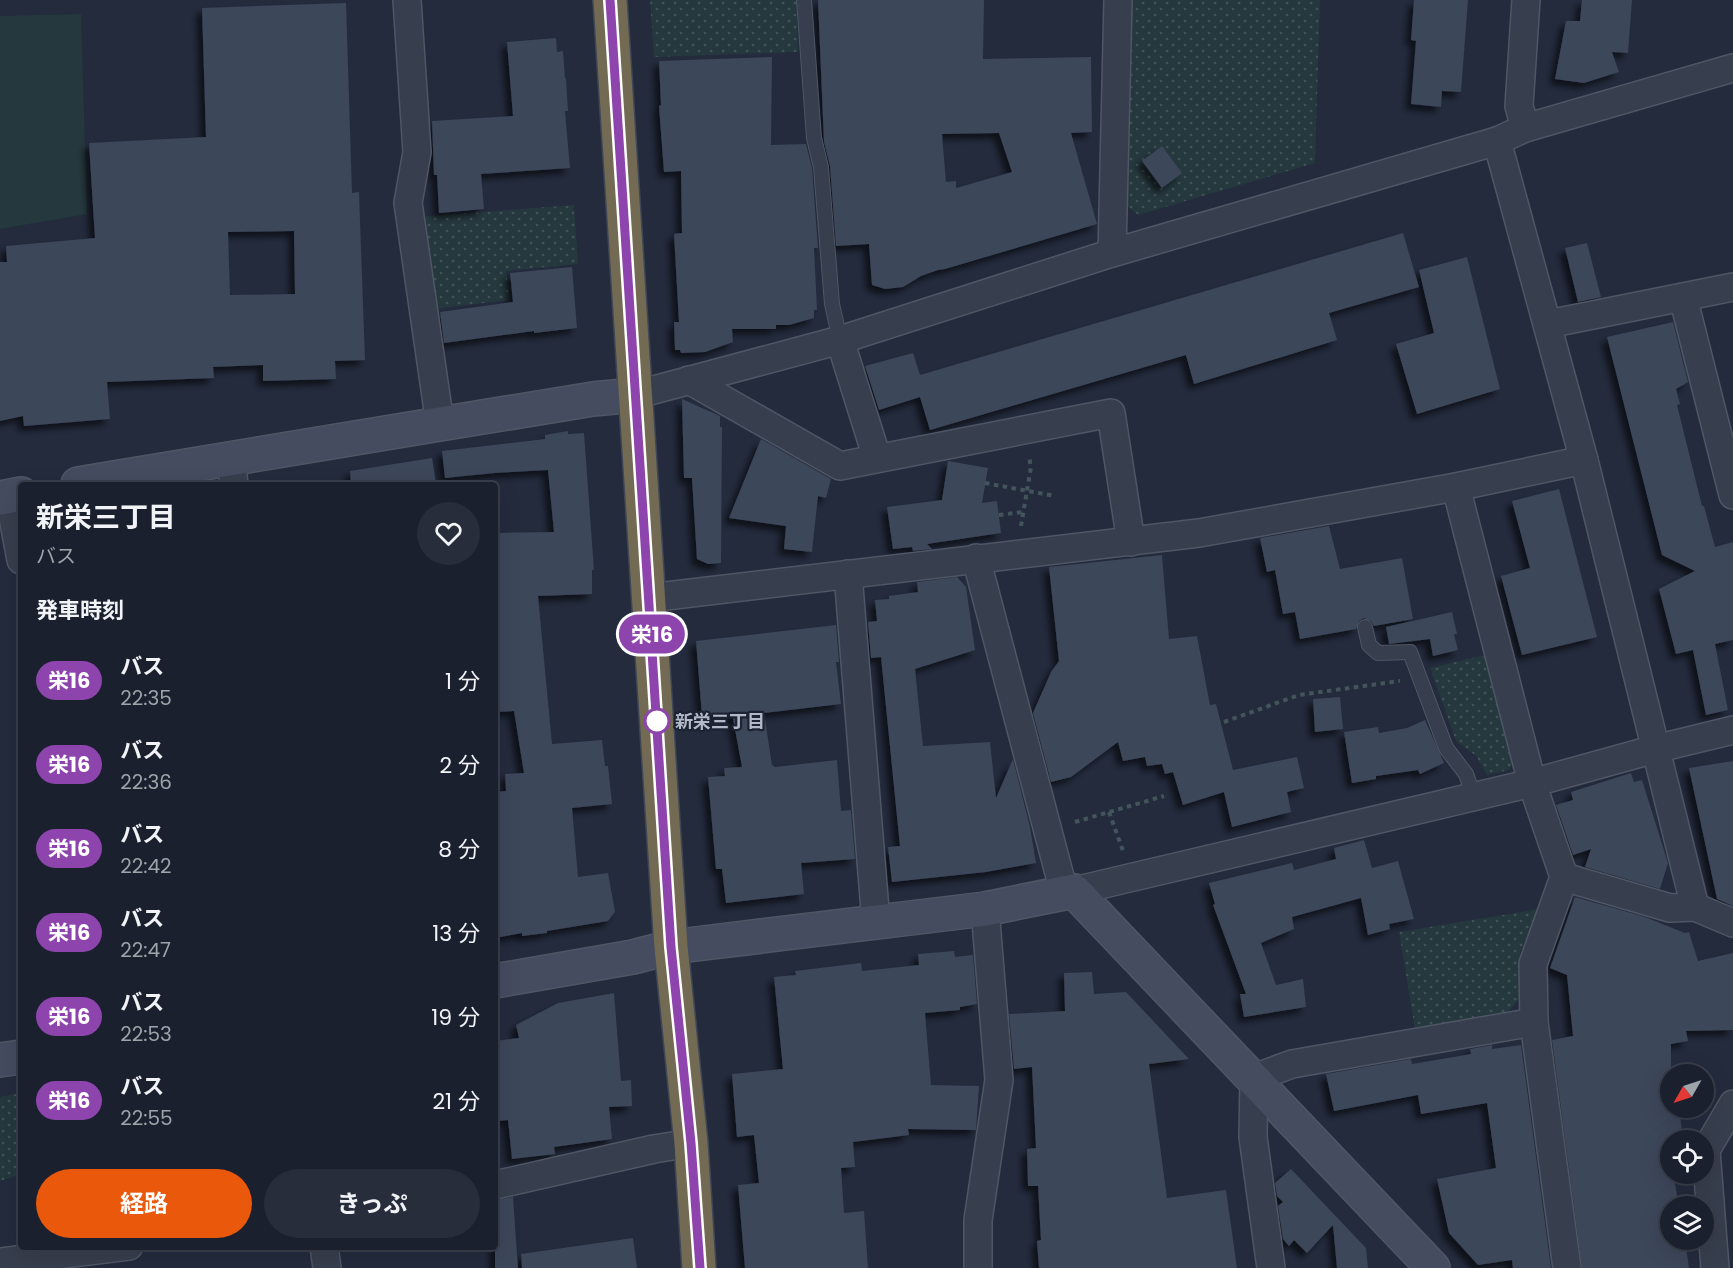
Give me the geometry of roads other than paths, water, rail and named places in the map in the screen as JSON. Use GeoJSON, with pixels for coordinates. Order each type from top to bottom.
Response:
{"type":"FeatureCollection","features":[{"type":"Feature","properties":{"kind":"highway"},"geometry":{"type":"LineString","coordinates":[[610,0],[671,947],[691,1143],[699,1268]]}},
{"type":"Feature","properties":{"kind":"street"},"geometry":{"type":"LineString","coordinates":[[407,0],[417,152],[408,203],[440,424]]}},
{"type":"Feature","properties":{"kind":"street"},"geometry":{"type":"LineString","coordinates":[[1112,253],[1118,0]]}},
{"type":"Feature","properties":{"kind":"street"},"geometry":{"type":"LineString","coordinates":[[1525,128],[1519,106],[1526,0]]}},
{"type":"Feature","properties":{"kind":"street"},"geometry":{"type":"LineString","coordinates":[[104,482],[232,472],[440,424],[593,399],[635,395],[840,340],[1112,253],[1497,141],[1525,128],[1733,68]]}},
{"type":"Feature","properties":{"kind":"street"},"geometry":{"type":"LineString","coordinates":[[1497,141],[1584,460],[1695,907]]}},
{"type":"Feature","properties":{"kind":"street"},"geometry":{"type":"LineString","coordinates":[[1548,324],[1733,287]]}},
{"type":"Feature","properties":{"kind":"street"},"geometry":{"type":"LineString","coordinates":[[1683,297],[1733,495]]}},
{"type":"Feature","properties":{"kind":"street"},"geometry":{"type":"LineString","coordinates":[[840,340],[877,459]]}},
{"type":"Feature","properties":{"kind":"street"},"geometry":{"type":"LineString","coordinates":[[689,380],[840,466],[1111,413],[1131,542]]}},
{"type":"Feature","properties":{"kind":"street"},"geometry":{"type":"LineString","coordinates":[[649,598],[1199,533],[1456,487],[1584,460]]}},
{"type":"Feature","properties":{"kind":"street"},"geometry":{"type":"LineString","coordinates":[[1456,487],[1532,783],[1564,877],[1533,964],[1534,1022],[1567,1268]]}},
{"type":"Feature","properties":{"kind":"street"},"geometry":{"type":"LineString","coordinates":[[10,496],[18,543]]}},
{"type":"Feature","properties":{"kind":"street"},"geometry":{"type":"LineString","coordinates":[[976,558],[1069,891],[1254,1078],[1433,1268]]}},
{"type":"Feature","properties":{"kind":"street"},"geometry":{"type":"LineString","coordinates":[[848,574],[876,924]]}},
{"type":"Feature","properties":{"kind":"street"},"geometry":{"type":"LineString","coordinates":[[498,980],[633,957],[671,947],[985,909],[1474,797],[1733,730]]}},
{"type":"Feature","properties":{"kind":"street"},"geometry":{"type":"LineString","coordinates":[[1564,877],[1670,908],[1695,907],[1733,923]]}},
{"type":"Feature","properties":{"kind":"street"},"geometry":{"type":"LineString","coordinates":[[978,1268],[978,1220],[999,1080],[985,909]]}},
{"type":"Feature","properties":{"kind":"street"},"geometry":{"type":"LineString","coordinates":[[1254,1078],[1292,1064],[1534,1022]]}},
{"type":"Feature","properties":{"kind":"street"},"geometry":{"type":"LineString","coordinates":[[0,1060],[18,1057]]}},
{"type":"Feature","properties":{"kind":"street"},"geometry":{"type":"LineString","coordinates":[[1254,1078],[1253,1137],[1271,1268]]}},
{"type":"Feature","properties":{"kind":"street"},"geometry":{"type":"LineString","coordinates":[[1715,1268],[1706,1150],[1733,1104]]}},
{"type":"Feature","properties":{"kind":"street"},"geometry":{"type":"LineString","coordinates":[[498,1184],[654,1149],[691,1143]]}},
{"type":"Feature","properties":{"kind":"street"},"geometry":{"type":"LineString","coordinates":[[0,1262],[97,1250]]}},
{"type":"Feature","properties":{"kind":"street"},"geometry":{"type":"LineString","coordinates":[[325,1250],[327,1268]]}},
{"type":"Feature","properties":{"kind":"lane"},"geometry":{"type":"LineString","coordinates":[[804,0],[814,138],[821,167],[832,304],[840,340]]}},
{"type":"Feature","properties":{"kind":"lane"},"geometry":{"type":"LineString","coordinates":[[1365,627],[1369,645],[1378,653],[1410,652],[1446,748],[1467,774],[1474,797]]}},
{"type":"Feature","properties":{"kind":"place","name":"新栄三丁目"},"geometry":{"type":"Point","coordinates":[657,721]}}]}
